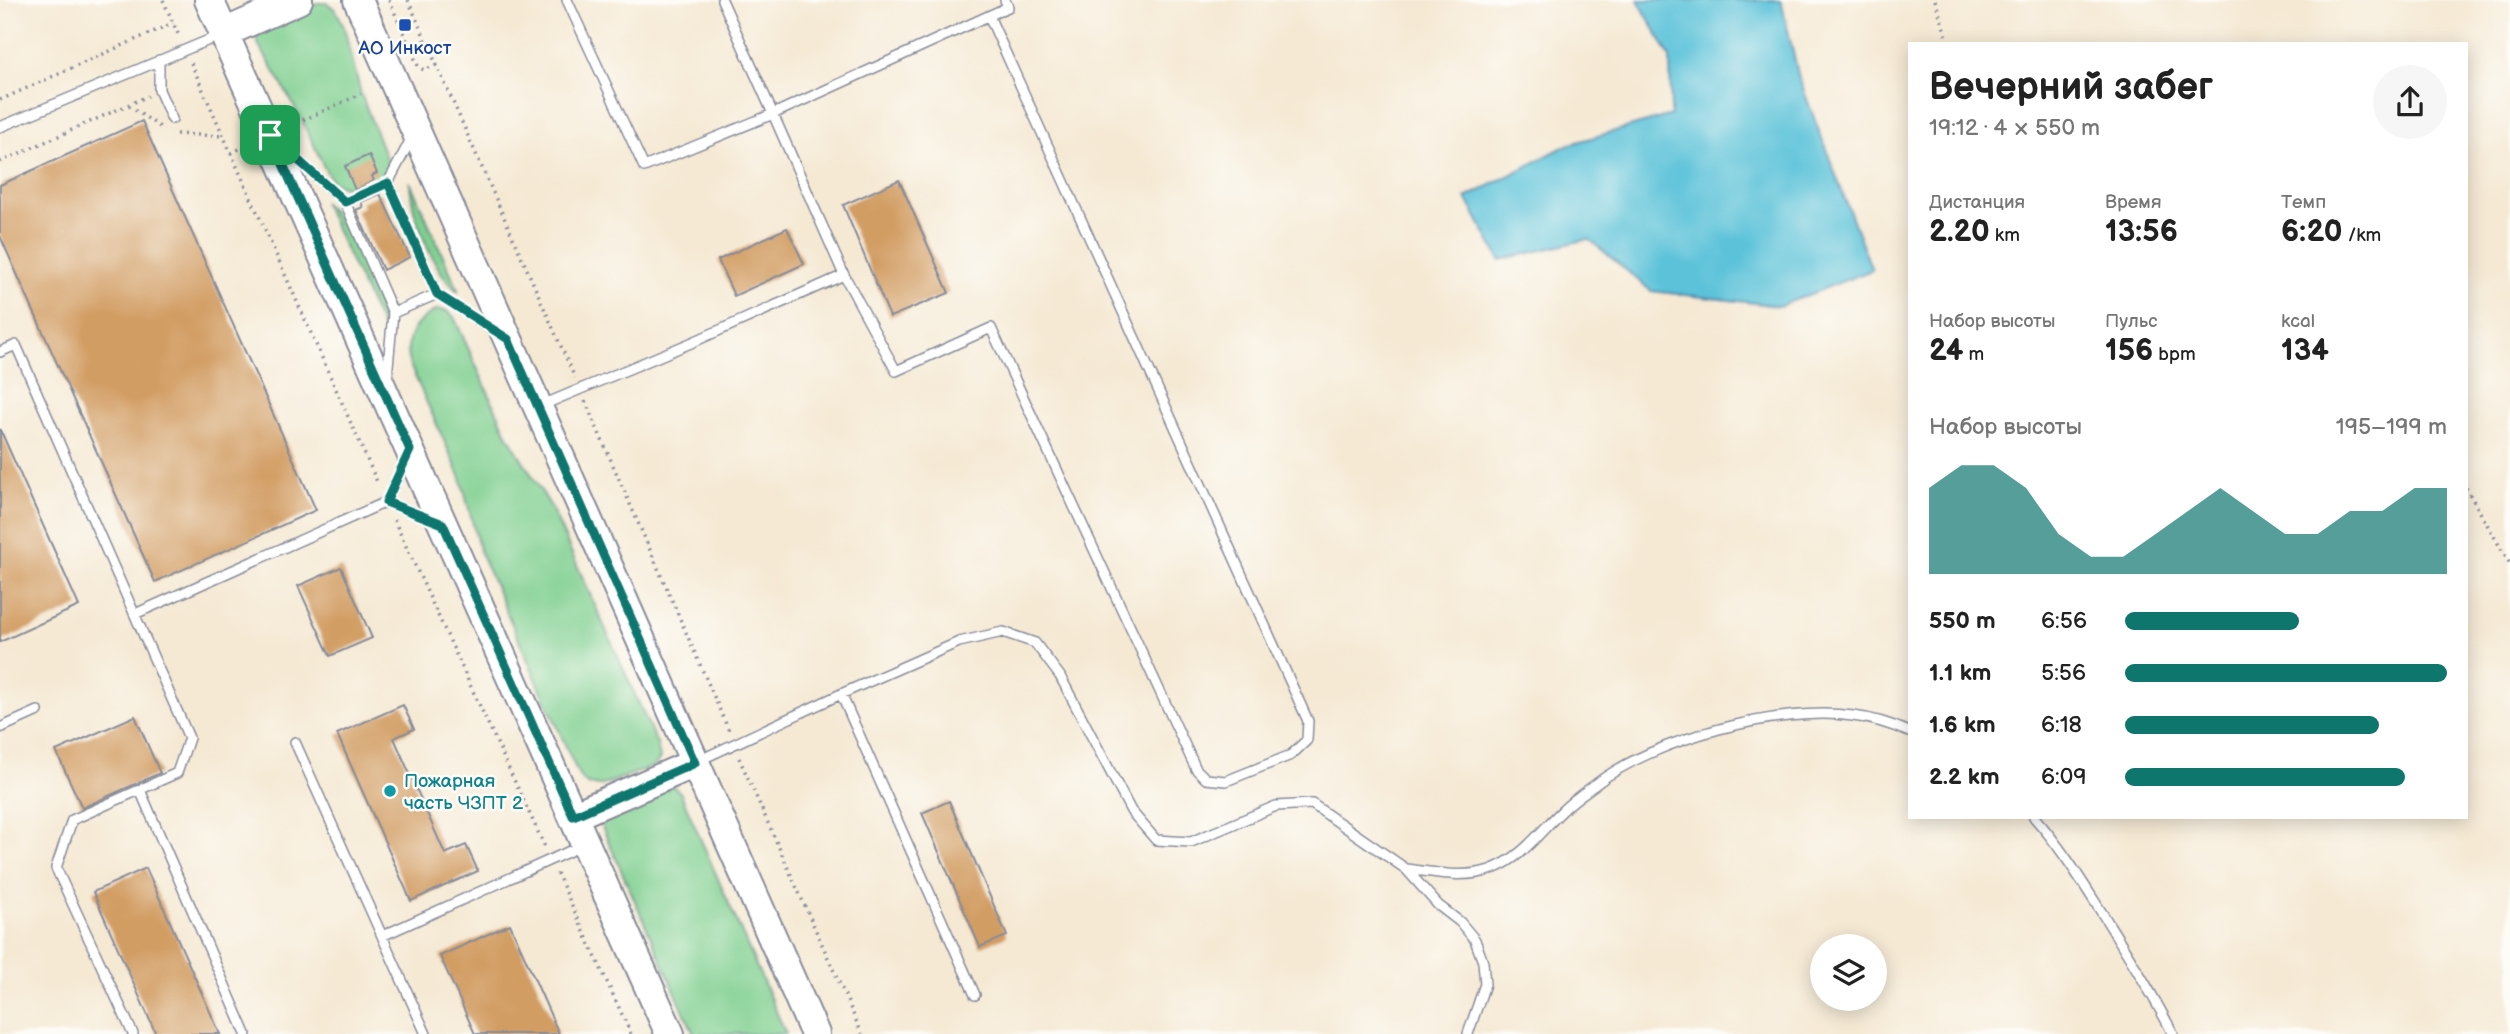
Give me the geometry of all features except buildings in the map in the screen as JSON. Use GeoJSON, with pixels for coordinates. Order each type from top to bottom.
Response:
{"type":"FeatureCollection","features":[{"type":"Feature","properties":{"kind":"main road"},"geometry":{"type":"LineString","coordinates":[[209,0],[224,33],[261,139],[385,395],[670,1034]]}},
{"type":"Feature","properties":{"kind":"main road"},"geometry":{"type":"LineString","coordinates":[[224,33],[298,0]]}},
{"type":"Feature","properties":{"kind":"main road"},"geometry":{"type":"LineString","coordinates":[[358,0],[815,1034]]}},
{"type":"Feature","properties":{"kind":"main road"},"geometry":{"type":"LineString","coordinates":[[573,816],[695,763]]}},
{"type":"Feature","properties":{"kind":"lane"},"geometry":{"type":"LineString","coordinates":[[567,0],[644,167],[772,114],[989,16],[1008,7],[1005,0]]}},
{"type":"Feature","properties":{"kind":"lane"},"geometry":{"type":"LineString","coordinates":[[722,0],[844,275],[896,371],[991,328],[1196,769],[1206,779],[1226,780],[1291,755],[1307,740],[1308,721],[989,16]]}},
{"type":"Feature","properties":{"kind":"lane"},"geometry":{"type":"LineString","coordinates":[[0,127],[224,33]]}},
{"type":"Feature","properties":{"kind":"lane"},"geometry":{"type":"LineString","coordinates":[[159,60],[159,90],[172,120]]}},
{"type":"Feature","properties":{"kind":"lane"},"geometry":{"type":"LineString","coordinates":[[345,202],[388,183],[416,130]]}},
{"type":"Feature","properties":{"kind":"lane"},"geometry":{"type":"LineString","coordinates":[[261,139],[345,202],[393,313],[385,395]]}},
{"type":"Feature","properties":{"kind":"lane"},"geometry":{"type":"LineString","coordinates":[[388,183],[437,294],[508,339]]}},
{"type":"Feature","properties":{"kind":"lane"},"geometry":{"type":"LineString","coordinates":[[538,407],[844,275]]}},
{"type":"Feature","properties":{"kind":"lane"},"geometry":{"type":"LineString","coordinates":[[393,313],[437,294]]}},
{"type":"Feature","properties":{"kind":"lane"},"geometry":{"type":"LineString","coordinates":[[0,352],[16,345],[189,738],[177,773],[72,820],[56,868],[133,1034]]}},
{"type":"Feature","properties":{"kind":"lane"},"geometry":{"type":"LineString","coordinates":[[135,614],[386,502],[410,450]]}},
{"type":"Feature","properties":{"kind":"lane"},"geometry":{"type":"LineString","coordinates":[[386,502],[443,524]]}},
{"type":"Feature","properties":{"kind":"lane"},"geometry":{"type":"LineString","coordinates":[[695,763],[959,642],[1003,632],[1035,643],[1060,676],[1131,811],[1156,840],[1191,842],[1276,806],[1312,804],[1406,869],[1437,905],[1460,922],[1475,940],[1483,962],[1485,984],[1468,1034]]}},
{"type":"Feature","properties":{"kind":"lane"},"geometry":{"type":"LineString","coordinates":[[841,694],[975,995]]}},
{"type":"Feature","properties":{"kind":"lane"},"geometry":{"type":"LineString","coordinates":[[0,728],[38,711]]}},
{"type":"Feature","properties":{"kind":"lane"},"geometry":{"type":"LineString","coordinates":[[1406,869],[1456,875],[1488,871],[1513,860],[1532,844],[1562,810],[1599,781],[1644,754],[1698,734],[1762,720],[1817,714],[1854,716],[1908,732]]}},
{"type":"Feature","properties":{"kind":"lane"},"geometry":{"type":"LineString","coordinates":[[295,742],[426,1034]]}},
{"type":"Feature","properties":{"kind":"lane"},"geometry":{"type":"LineString","coordinates":[[141,790],[246,1034]]}},
{"type":"Feature","properties":{"kind":"lane"},"geometry":{"type":"LineString","coordinates":[[2036,819],[2052,837],[2094,900],[2173,1034]]}},
{"type":"Feature","properties":{"kind":"lane"},"geometry":{"type":"LineString","coordinates":[[383,936],[586,844]]}},
{"type":"Feature","properties":{"kind":"path"},"geometry":{"type":"LineString","coordinates":[[163,0],[180,38]]}},
{"type":"Feature","properties":{"kind":"path"},"geometry":{"type":"LineString","coordinates":[[389,0],[419,68],[424,70],[437,65]]}},
{"type":"Feature","properties":{"kind":"path"},"geometry":{"type":"LineString","coordinates":[[408,0],[575,377]]}},
{"type":"Feature","properties":{"kind":"path"},"geometry":{"type":"LineString","coordinates":[[1934,0],[1948,42]]}},
{"type":"Feature","properties":{"kind":"path"},"geometry":{"type":"LineString","coordinates":[[0,100],[173,23]]}},
{"type":"Feature","properties":{"kind":"path"},"geometry":{"type":"LineString","coordinates":[[189,58],[377,482]]}},
{"type":"Feature","properties":{"kind":"path"},"geometry":{"type":"LineString","coordinates":[[0,162],[159,90]]}},
{"type":"Feature","properties":{"kind":"path"},"geometry":{"type":"LineString","coordinates":[[303,120],[361,94]]}},
{"type":"Feature","properties":{"kind":"path"},"geometry":{"type":"LineString","coordinates":[[231,153],[261,139]]}},
{"type":"Feature","properties":{"kind":"path"},"geometry":{"type":"LineString","coordinates":[[584,401],[728,728]]}},
{"type":"Feature","properties":{"kind":"path"},"geometry":{"type":"LineString","coordinates":[[2468,491],[2510,564]]}},
{"type":"Feature","properties":{"kind":"path"},"geometry":{"type":"LineString","coordinates":[[396,524],[546,849]]}},
{"type":"Feature","properties":{"kind":"path"},"geometry":{"type":"LineString","coordinates":[[742,764],[862,1034]]}},
{"type":"Feature","properties":{"kind":"path"},"geometry":{"type":"LineString","coordinates":[[554,866],[631,1034]]}},
{"type":"Feature","properties":{"kind":"green space"},"geometry":{"type":"Polygon","coordinates":[[[317,3],[327,3],[336,10],[344,27],[361,94],[389,165],[390,171],[372,182],[348,186],[335,183],[330,178],[297,112],[257,42],[257,34],[262,27],[317,3]]]}},
{"type":"Feature","properties":{"kind":"green space"},"geometry":{"type":"Polygon","coordinates":[[[410,182],[459,292],[449,283],[425,242],[414,210],[410,182]]]}},
{"type":"Feature","properties":{"kind":"green space"},"geometry":{"type":"Polygon","coordinates":[[[323,202],[353,245],[379,306],[387,338],[323,202]]]}},
{"type":"Feature","properties":{"kind":"green space"},"geometry":{"type":"Polygon","coordinates":[[[437,310],[447,311],[454,317],[508,436],[551,507],[657,744],[660,758],[655,766],[600,786],[587,784],[579,776],[480,552],[461,478],[409,363],[408,346],[412,331],[422,319],[437,310]]]}},
{"type":"Feature","properties":{"kind":"green space"},"geometry":{"type":"Polygon","coordinates":[[[673,786],[680,792],[786,1034],[694,1034],[600,819],[673,786]]]}},
{"type":"Feature","properties":{"kind":"water"},"geometry":{"type":"Polygon","coordinates":[[[1638,0],[1781,0],[1799,78],[1872,270],[1780,306],[1651,291],[1589,239],[1500,260],[1466,198],[1567,145],[1671,115],[1670,57],[1638,0]]]}},
{"type":"Feature","properties":{"kind":"place","name":"АО Инкост"},"geometry":{"type":"Point","coordinates":[405,25]}},
{"type":"Feature","properties":{"kind":"place","name":"Пожарная часть ЧЗПТ 2"},"geometry":{"type":"Point","coordinates":[390,791]}},
{"type":"Feature","properties":{"kind":"route"},"geometry":{"type":"LineString","coordinates":[[270,135],[345,202],[388,183],[437,294],[508,339],[695,763],[573,816],[443,524],[386,502],[410,450],[270,135]]}}]}
